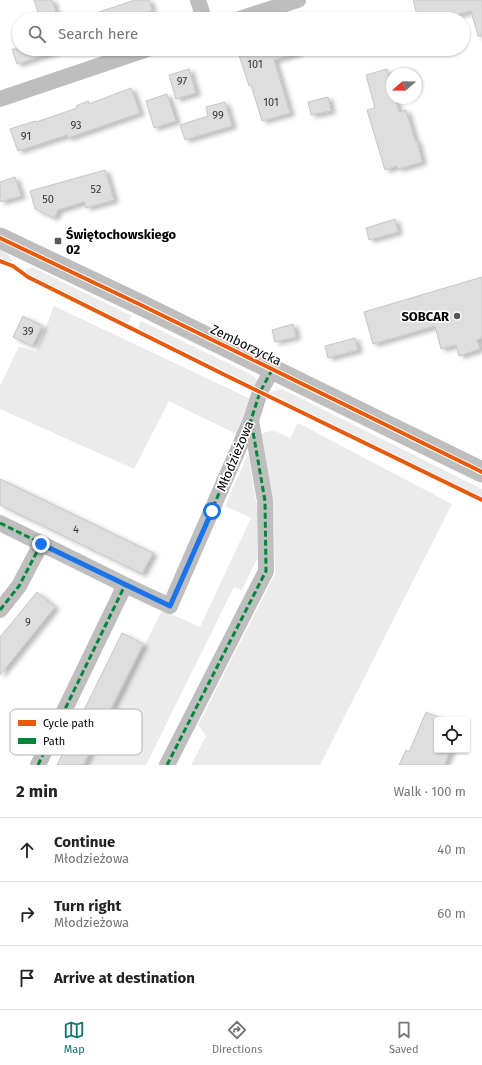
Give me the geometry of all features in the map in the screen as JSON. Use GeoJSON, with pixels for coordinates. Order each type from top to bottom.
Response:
{"type":"FeatureCollection","features":[{"type":"Feature","properties":{"kind":"street"},"geometry":{"type":"LineString","coordinates":[[198,0],[202,12]]}},
{"type":"Feature","properties":{"kind":"street"},"geometry":{"type":"LineString","coordinates":[[261,12],[298,0]]}},
{"type":"Feature","properties":{"kind":"street"},"geometry":{"type":"LineString","coordinates":[[0,99],[127,56]]}},
{"type":"Feature","properties":{"kind":"street","name":"Zemborzycka"},"geometry":{"type":"LineString","coordinates":[[0,238],[482,472]]}},
{"type":"Feature","properties":{"kind":"street","name":"Młodzieżowa"},"geometry":{"type":"LineString","coordinates":[[0,523],[124,585],[170,606],[251,420],[260,392],[272,370]]}},
{"type":"Feature","properties":{"kind":"street"},"geometry":{"type":"LineString","coordinates":[[167,765],[266,571],[265,502],[251,420]]}},
{"type":"Feature","properties":{"kind":"street"},"geometry":{"type":"LineString","coordinates":[[0,610],[19,586],[41,544]]}},
{"type":"Feature","properties":{"kind":"street"},"geometry":{"type":"LineString","coordinates":[[65,709],[124,585]]}},
{"type":"Feature","properties":{"kind":"street"},"geometry":{"type":"LineString","coordinates":[[38,765],[43,755]]}},
{"type":"Feature","properties":{"kind":"shaded area"},"geometry":{"type":"Polygon","coordinates":[[[0,250],[9,255],[12,261],[11,264],[0,257],[0,250]]]}},
{"type":"Feature","properties":{"kind":"shaded area"},"geometry":{"type":"Polygon","coordinates":[[[33,267],[132,316],[127,324],[24,272],[26,269],[33,267]]]}},
{"type":"Feature","properties":{"kind":"shaded area"},"geometry":{"type":"Polygon","coordinates":[[[54,306],[253,400],[238,435],[169,401],[134,469],[0,409],[0,386],[19,346],[36,352],[54,306]]]}},
{"type":"Feature","properties":{"kind":"shaded area"},"geometry":{"type":"Polygon","coordinates":[[[141,321],[254,376],[258,382],[258,388],[138,328],[141,321]]]}},
{"type":"Feature","properties":{"kind":"shaded area"},"geometry":{"type":"Polygon","coordinates":[[[282,389],[482,489],[482,498],[269,393],[282,389]]]}},
{"type":"Feature","properties":{"kind":"shaded area"},"geometry":{"type":"Polygon","coordinates":[[[298,423],[452,504],[320,765],[191,765],[206,736],[198,725],[275,574],[273,502],[260,434],[273,430],[290,438],[298,423]]]}},
{"type":"Feature","properties":{"kind":"shaded area"},"geometry":{"type":"Polygon","coordinates":[[[248,454],[257,507],[257,559],[242,590],[234,587],[146,765],[86,765],[91,755],[142,755],[142,709],[113,709],[162,610],[200,627],[251,518],[225,506],[248,454]]]}},
{"type":"Feature","properties":{"kind":"building"},"geometry":{"type":"Polygon","coordinates":[[[34,0],[52,0],[56,12],[38,12],[34,0]]]}},
{"type":"Feature","properties":{"kind":"building"},"geometry":{"type":"Polygon","coordinates":[[[135,0],[149,0],[152,11],[148,12],[99,12],[135,0]]]}},
{"type":"Feature","properties":{"kind":"building"},"geometry":{"type":"Polygon","coordinates":[[[413,0],[482,0],[482,36],[478,36],[471,11],[416,12],[413,0]]]}},
{"type":"Feature","properties":{"kind":"building"},"geometry":{"type":"Polygon","coordinates":[[[14,56],[42,56],[17,64],[14,56]]]}},
{"type":"Feature","properties":{"kind":"building"},"geometry":{"type":"Polygon","coordinates":[[[239,56],[288,56],[274,60],[290,113],[262,121],[251,85],[249,86],[239,56]]]}},
{"type":"Feature","properties":{"kind":"building"},"geometry":{"type":"Polygon","coordinates":[[[189,69],[196,93],[176,99],[169,75],[189,69]]]}},
{"type":"Feature","properties":{"kind":"building"},"geometry":{"type":"Polygon","coordinates":[[[386,69],[386,104],[397,104],[399,112],[406,110],[415,141],[417,141],[422,162],[398,169],[397,166],[385,170],[367,110],[375,108],[366,75],[386,69]]]}},
{"type":"Feature","properties":{"kind":"building"},"geometry":{"type":"Polygon","coordinates":[[[131,88],[140,113],[68,138],[67,135],[18,151],[10,129],[35,121],[36,122],[77,108],[76,106],[88,101],[89,104],[131,88]]]}},
{"type":"Feature","properties":{"kind":"building"},"geometry":{"type":"Polygon","coordinates":[[[167,94],[176,121],[154,128],[146,101],[167,94]]]}},
{"type":"Feature","properties":{"kind":"building"},"geometry":{"type":"Polygon","coordinates":[[[328,97],[331,111],[311,115],[308,102],[328,97]]]}},
{"type":"Feature","properties":{"kind":"building"},"geometry":{"type":"Polygon","coordinates":[[[225,102],[232,126],[185,140],[180,125],[208,116],[206,107],[225,102]]]}},
{"type":"Feature","properties":{"kind":"building"},"geometry":{"type":"Polygon","coordinates":[[[105,170],[114,200],[86,208],[84,202],[58,210],[54,218],[35,209],[30,191],[105,170]]]}},
{"type":"Feature","properties":{"kind":"building"},"geometry":{"type":"Polygon","coordinates":[[[15,177],[21,196],[0,202],[0,182],[15,177]]]}},
{"type":"Feature","properties":{"kind":"building"},"geometry":{"type":"Polygon","coordinates":[[[395,219],[398,232],[369,240],[366,228],[395,219]]]}},
{"type":"Feature","properties":{"kind":"building"},"geometry":{"type":"Polygon","coordinates":[[[482,277],[482,338],[477,340],[480,349],[459,356],[456,345],[441,349],[435,326],[373,344],[364,312],[482,277]]]}},
{"type":"Feature","properties":{"kind":"building"},"geometry":{"type":"Polygon","coordinates":[[[23,316],[42,326],[32,346],[13,337],[23,316]]]}},
{"type":"Feature","properties":{"kind":"building"},"geometry":{"type":"Polygon","coordinates":[[[293,324],[296,337],[275,342],[272,330],[293,324]]]}},
{"type":"Feature","properties":{"kind":"building"},"geometry":{"type":"Polygon","coordinates":[[[355,338],[358,350],[328,358],[325,346],[355,338]]]}},
{"type":"Feature","properties":{"kind":"building"},"geometry":{"type":"Polygon","coordinates":[[[0,479],[153,553],[142,574],[0,505],[0,479]]]}},
{"type":"Feature","properties":{"kind":"building"},"geometry":{"type":"Polygon","coordinates":[[[37,592],[55,607],[0,675],[0,637],[37,592]]]}},
{"type":"Feature","properties":{"kind":"building"},"geometry":{"type":"Polygon","coordinates":[[[122,633],[143,644],[111,709],[85,709],[122,633]]]}},
{"type":"Feature","properties":{"kind":"building"},"geometry":{"type":"Polygon","coordinates":[[[426,712],[437,717],[434,717],[434,753],[450,753],[444,765],[399,765],[406,750],[409,752],[426,712]]]}},
{"type":"Feature","properties":{"kind":"building"},"geometry":{"type":"Polygon","coordinates":[[[62,755],[88,755],[83,765],[57,765],[62,755]]]}},
{"type":"Feature","properties":{"kind":"marked path"},"geometry":{"type":"LineString","coordinates":[[0,523],[170,606],[251,420],[260,392],[272,370]]}},
{"type":"Feature","properties":{"kind":"marked path"},"geometry":{"type":"LineString","coordinates":[[167,765],[266,571],[265,501],[251,420]]}},
{"type":"Feature","properties":{"kind":"marked path"},"geometry":{"type":"LineString","coordinates":[[0,610],[19,586],[41,544]]}},
{"type":"Feature","properties":{"kind":"marked path"},"geometry":{"type":"LineString","coordinates":[[65,709],[125,585]]}},
{"type":"Feature","properties":{"kind":"marked path"},"geometry":{"type":"LineString","coordinates":[[38,765],[43,755]]}},
{"type":"Feature","properties":{"kind":"cycle path"},"geometry":{"type":"LineString","coordinates":[[0,238],[141,305],[482,472]]}},
{"type":"Feature","properties":{"kind":"cycle path"},"geometry":{"type":"LineString","coordinates":[[0,261],[13,266],[28,277],[227,376],[482,500]]}},
{"type":"Feature","properties":{"kind":"place","name":"Świętochowskiego 02"},"geometry":{"type":"Point","coordinates":[58,241]}},
{"type":"Feature","properties":{"kind":"place","name":"SOBCAR"},"geometry":{"type":"Point","coordinates":[457,316]}},
{"type":"Feature","properties":{"kind":"route"},"geometry":{"type":"LineString","coordinates":[[41,544],[170,606],[212,511]]}}]}
